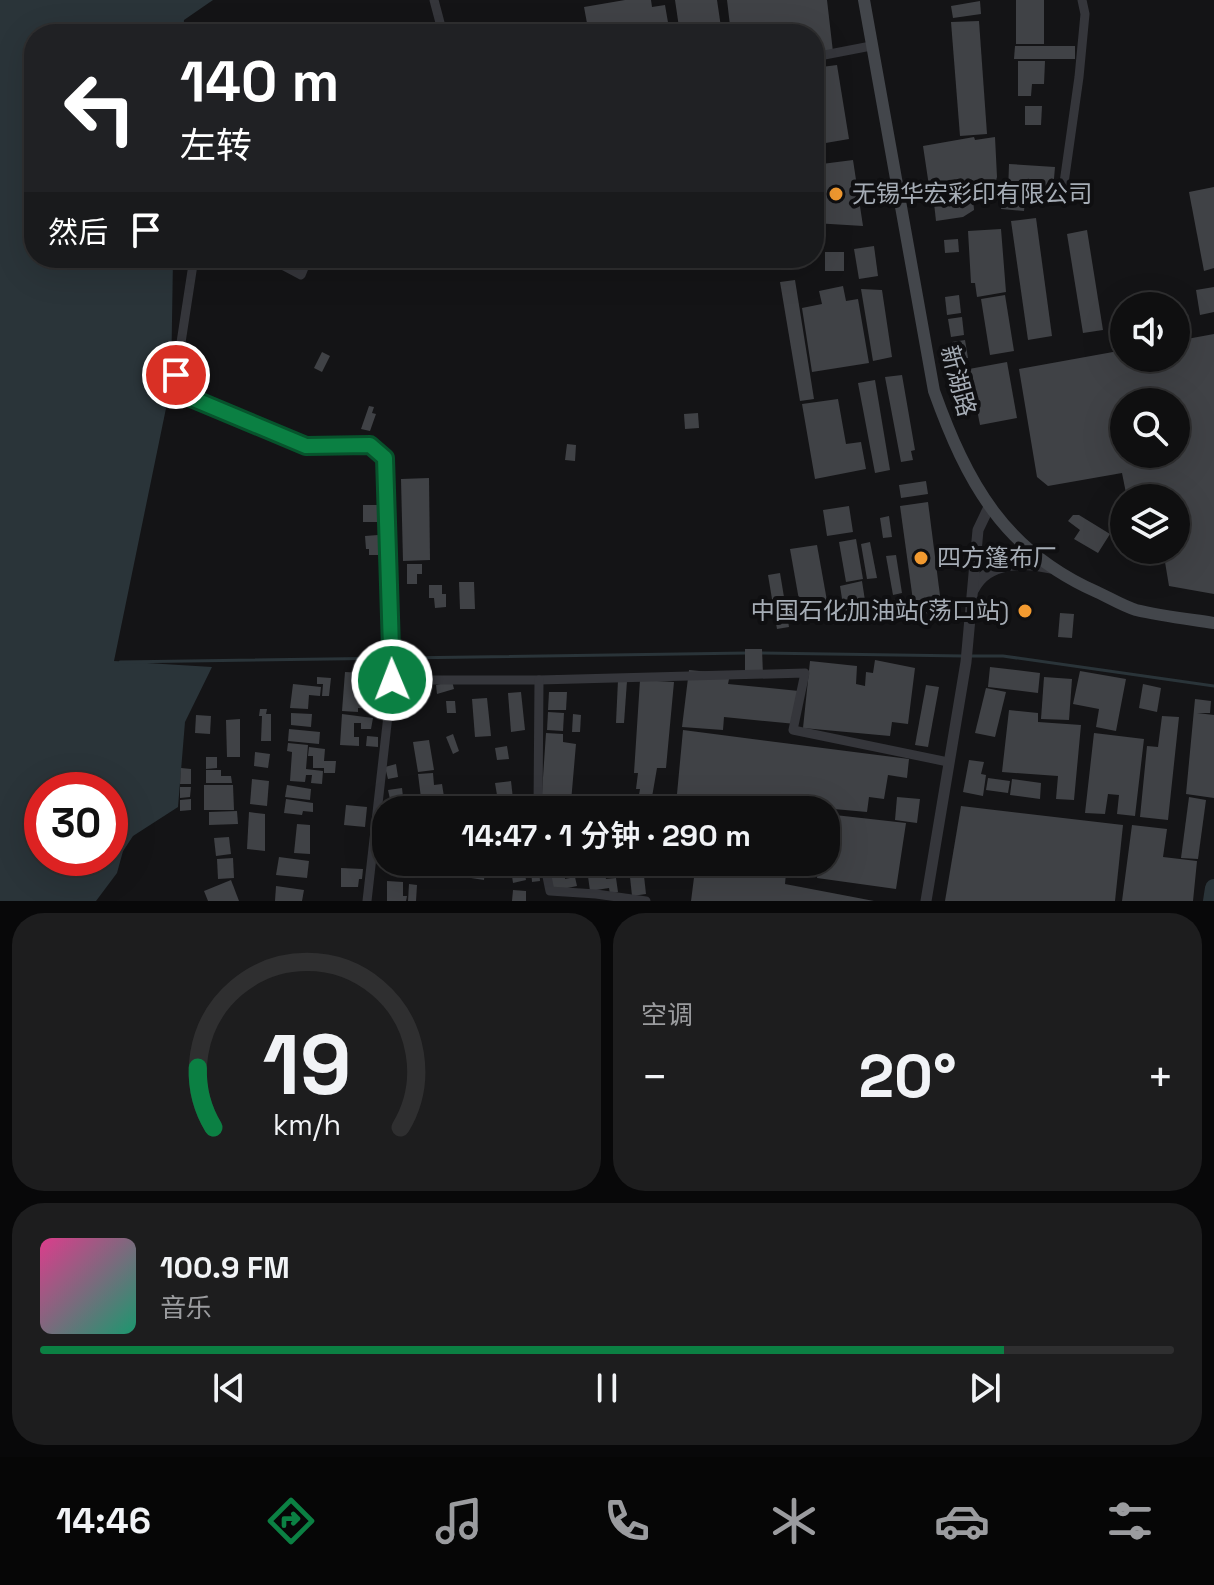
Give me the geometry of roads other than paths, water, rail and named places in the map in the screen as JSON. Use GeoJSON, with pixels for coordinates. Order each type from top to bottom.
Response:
{"type":"FeatureCollection","features":[{"type":"Feature","properties":{"kind":"main road","name":"新湖路"},"geometry":{"type":"LineString","coordinates":[[864,0],[934,391],[953,443],[989,507],[1024,546],[1050,568],[1070,581],[1134,609],[1214,623]]}},
{"type":"Feature","properties":{"kind":"street"},"geometry":{"type":"LineString","coordinates":[[434,0],[440,24]]}},
{"type":"Feature","properties":{"kind":"street"},"geometry":{"type":"LineString","coordinates":[[1062,197],[1079,77],[1085,14],[1082,0]]}},
{"type":"Feature","properties":{"kind":"street"},"geometry":{"type":"LineString","coordinates":[[824,55],[871,46]]}},
{"type":"Feature","properties":{"kind":"street"},"geometry":{"type":"LineString","coordinates":[[192,268],[176,375],[184,395],[306,446],[370,445],[385,458],[392,677],[367,901]]}},
{"type":"Feature","properties":{"kind":"street"},"geometry":{"type":"LineString","coordinates":[[288,268],[301,275],[304,268]]}},
{"type":"Feature","properties":{"kind":"street"},"geometry":{"type":"LineString","coordinates":[[926,901],[966,662],[978,530],[989,507]]}},
{"type":"Feature","properties":{"kind":"street"},"geometry":{"type":"LineString","coordinates":[[971,597],[982,576],[991,571],[1032,564],[1050,568]]}},
{"type":"Feature","properties":{"kind":"street"},"geometry":{"type":"LineString","coordinates":[[392,677],[539,680],[805,673],[793,730],[948,762]]}},
{"type":"Feature","properties":{"kind":"street"},"geometry":{"type":"LineString","coordinates":[[538,796],[539,680]]}},
{"type":"Feature","properties":{"kind":"street"},"geometry":{"type":"LineString","coordinates":[[546,876],[550,891],[646,901]]}},
{"type":"Feature","properties":{"kind":"waterway"},"geometry":{"type":"LineString","coordinates":[[120,662],[748,653]]}},
{"type":"Feature","properties":{"kind":"waterway"},"geometry":{"type":"LineString","coordinates":[[760,653],[964,656]]}},
{"type":"Feature","properties":{"kind":"waterway"},"geometry":{"type":"LineString","coordinates":[[972,656],[1003,656],[1214,686]]}},
{"type":"Feature","properties":{"kind":"waterway"},"geometry":{"type":"LineString","coordinates":[[1212,901],[1214,888]]}},
{"type":"Feature","properties":{"kind":"place","name":"无锡华宏彩印有限公司"},"geometry":{"type":"Point","coordinates":[836,194]}},
{"type":"Feature","properties":{"kind":"place","name":"四方篷布厂"},"geometry":{"type":"Point","coordinates":[921,558]}},
{"type":"Feature","properties":{"kind":"place","name":"中国石化加油站(荡口站)"},"geometry":{"type":"Point","coordinates":[1025,611]}}]}
